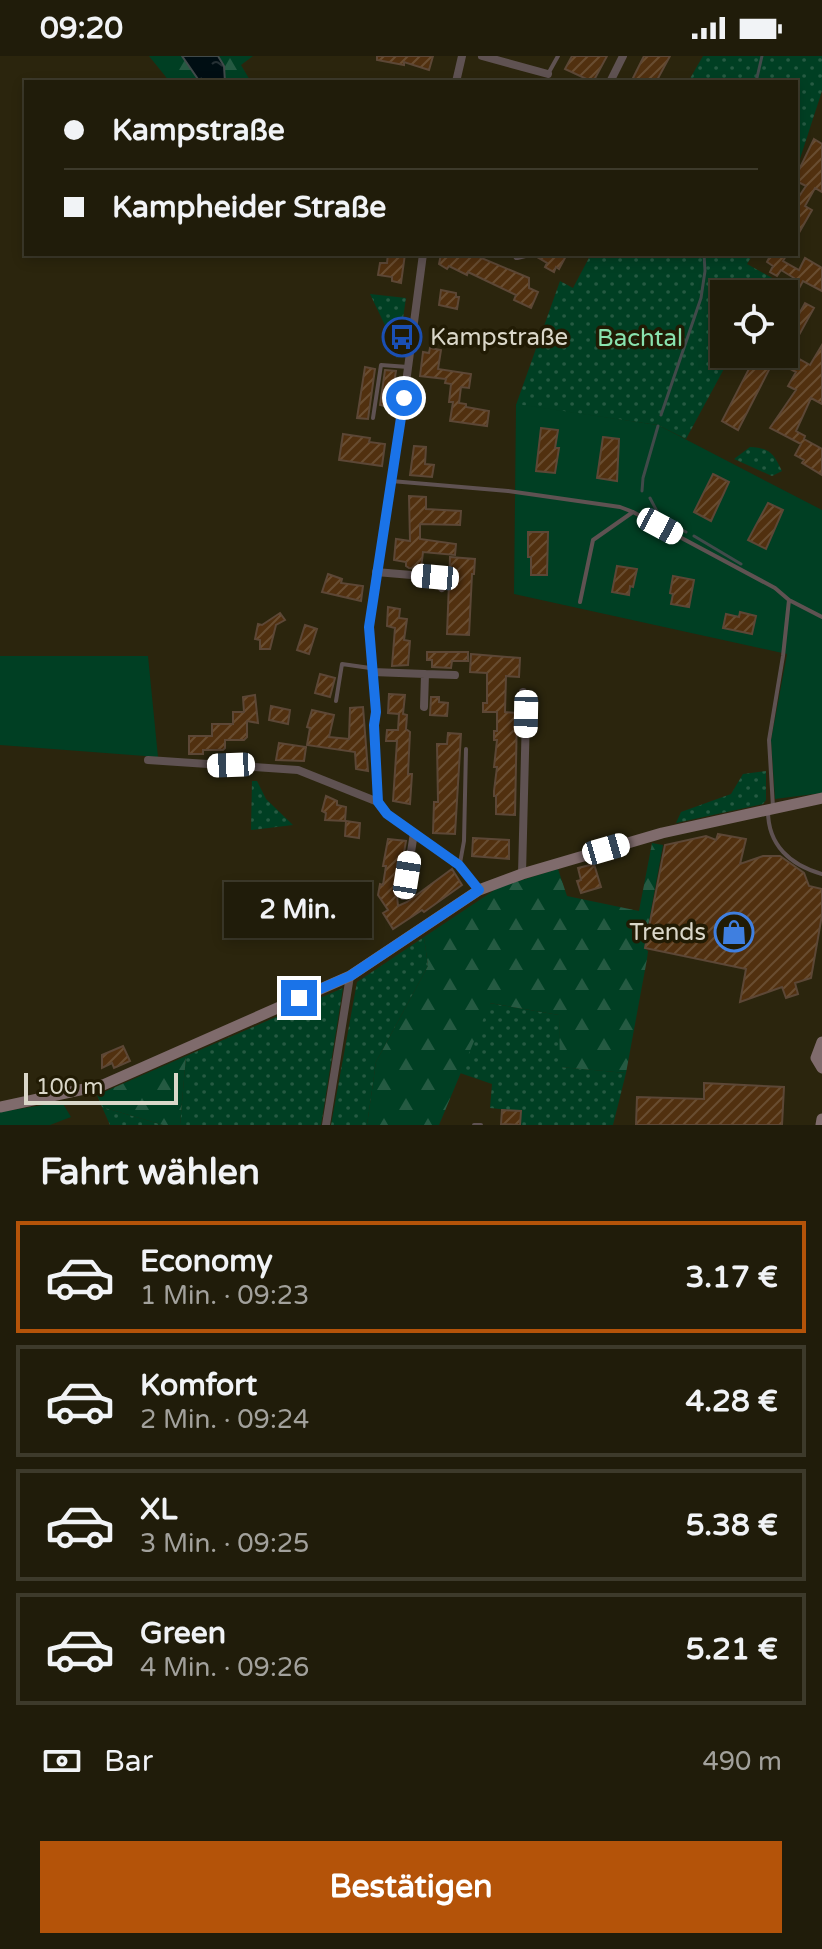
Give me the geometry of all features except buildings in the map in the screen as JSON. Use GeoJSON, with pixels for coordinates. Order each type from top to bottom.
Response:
{"type":"FeatureCollection","features":[{"type":"Feature","properties":{"kind":"street"},"geometry":{"type":"LineString","coordinates":[[456,80],[462,56]]}},
{"type":"Feature","properties":{"kind":"street"},"geometry":{"type":"LineString","coordinates":[[482,56],[548,74]]}},
{"type":"Feature","properties":{"kind":"street"},"geometry":{"type":"LineString","coordinates":[[611,80],[623,56]]}},
{"type":"Feature","properties":{"kind":"street"},"geometry":{"type":"LineString","coordinates":[[378,802],[376,712],[369,627],[423,256]]}},
{"type":"Feature","properties":{"kind":"street"},"geometry":{"type":"LineString","coordinates":[[376,572],[435,577],[442,588]]}},
{"type":"Feature","properties":{"kind":"street"},"geometry":{"type":"LineString","coordinates":[[372,670],[455,675]]}},
{"type":"Feature","properties":{"kind":"street"},"geometry":{"type":"LineString","coordinates":[[424,707],[425,674]]}},
{"type":"Feature","properties":{"kind":"street"},"geometry":{"type":"LineString","coordinates":[[522,874],[526,714],[523,692]]}},
{"type":"Feature","properties":{"kind":"street"},"geometry":{"type":"LineString","coordinates":[[148,760],[298,770],[378,802],[387,814],[459,865],[479,890]]}},
{"type":"Feature","properties":{"kind":"street"},"geometry":{"type":"LineString","coordinates":[[0,1107],[103,1085],[350,976],[479,890],[522,874],[662,833],[822,798]]}},
{"type":"Feature","properties":{"kind":"street"},"geometry":{"type":"LineString","coordinates":[[404,896],[414,833]]}},
{"type":"Feature","properties":{"kind":"street"},"geometry":{"type":"LineString","coordinates":[[326,1125],[350,976]]}},
{"type":"Feature","properties":{"kind":"street"},"geometry":{"type":"LineString","coordinates":[[822,1042],[816,1052],[822,1068]]}},
{"type":"Feature","properties":{"kind":"street"},"geometry":{"type":"LineString","coordinates":[[821,1125],[822,1119]]}},
{"type":"Feature","properties":{"kind":"lane"},"geometry":{"type":"LineString","coordinates":[[548,74],[558,56]]}},
{"type":"Feature","properties":{"kind":"lane"},"geometry":{"type":"LineString","coordinates":[[373,418],[381,365],[408,367]]}},
{"type":"Feature","properties":{"kind":"lane"},"geometry":{"type":"LineString","coordinates":[[391,481],[620,507],[775,588],[789,600],[822,617]]}},
{"type":"Feature","properties":{"kind":"lane"},"geometry":{"type":"LineString","coordinates":[[580,602],[593,540],[633,512]]}},
{"type":"Feature","properties":{"kind":"lane"},"geometry":{"type":"LineString","coordinates":[[789,600],[769,740],[772,838],[782,851],[810,870],[822,874]]}},
{"type":"Feature","properties":{"kind":"lane"},"geometry":{"type":"LineString","coordinates":[[336,701],[342,664],[372,670]]}},
{"type":"Feature","properties":{"kind":"lane"},"geometry":{"type":"LineString","coordinates":[[459,865],[464,841],[466,749]]}},
{"type":"Feature","properties":{"kind":"lane"},"geometry":{"type":"LineString","coordinates":[[474,1125],[481,1125]]}},
{"type":"Feature","properties":{"kind":"green space"},"geometry":{"type":"Polygon","coordinates":[[[149,56],[253,56],[241,65],[250,80],[168,80],[149,56]]]}},
{"type":"Feature","properties":{"kind":"green space"},"geometry":{"type":"Polygon","coordinates":[[[703,56],[822,56],[822,91],[798,165],[798,80],[689,80],[703,56]]]}},
{"type":"Feature","properties":{"kind":"green space","name":"Bachtal"},"geometry":{"type":"Polygon","coordinates":[[[590,256],[752,256],[747,264],[774,279],[710,280],[710,368],[724,368],[686,439],[658,425],[516,405],[560,281],[573,288],[590,256]]]}},
{"type":"Feature","properties":{"kind":"green space"},"geometry":{"type":"Polygon","coordinates":[[[370,294],[406,298],[397,359],[393,342],[370,294]]]}},
{"type":"Feature","properties":{"kind":"green space"},"geometry":{"type":"Polygon","coordinates":[[[516,404],[658,425],[822,510],[822,793],[775,799],[771,740],[787,654],[514,594],[516,404]]]}},
{"type":"Feature","properties":{"kind":"green space"},"geometry":{"type":"Polygon","coordinates":[[[750,447],[770,453],[782,471],[772,476],[734,459],[750,447]]]}},
{"type":"Feature","properties":{"kind":"green space"},"geometry":{"type":"Polygon","coordinates":[[[0,656],[148,656],[158,757],[0,745],[0,656]]]}},
{"type":"Feature","properties":{"kind":"green space"},"geometry":{"type":"Polygon","coordinates":[[[766,771],[766,800],[763,804],[676,823],[681,812],[731,794],[743,774],[766,771]]]}},
{"type":"Feature","properties":{"kind":"green space"},"geometry":{"type":"Polygon","coordinates":[[[252,781],[257,781],[266,799],[293,825],[251,830],[252,781]]]}},
{"type":"Feature","properties":{"kind":"green space"},"geometry":{"type":"Polygon","coordinates":[[[652,843],[663,845],[644,948],[648,951],[647,959],[626,1073],[560,1067],[559,1015],[490,1003],[439,1125],[367,1125],[376,1062],[428,966],[424,937],[499,887],[558,869],[567,896],[639,911],[652,843]]]}},
{"type":"Feature","properties":{"kind":"green space"},"geometry":{"type":"Polygon","coordinates":[[[424,937],[428,966],[376,1062],[367,1125],[331,1125],[357,982],[424,937]]]}},
{"type":"Feature","properties":{"kind":"green space"},"geometry":{"type":"Polygon","coordinates":[[[343,988],[321,1125],[180,1125],[186,1056],[343,988]]]}},
{"type":"Feature","properties":{"kind":"green space"},"geometry":{"type":"Polygon","coordinates":[[[489,1003],[559,1015],[561,1067],[626,1073],[613,1125],[520,1125],[521,1111],[490,1108],[492,1084],[460,1073],[489,1003]]]}},
{"type":"Feature","properties":{"kind":"green space"},"geometry":{"type":"Polygon","coordinates":[[[186,1056],[180,1125],[163,1125],[102,1107],[97,1095],[186,1056]]]}},
{"type":"Feature","properties":{"kind":"green space"},"geometry":{"type":"Polygon","coordinates":[[[62,1102],[71,1117],[50,1125],[0,1125],[0,1112],[62,1102]]]}},
{"type":"Feature","properties":{"kind":"green space"},"geometry":{"type":"Polygon","coordinates":[[[102,1107],[163,1125],[110,1125],[102,1107]]]}},
{"type":"Feature","properties":{"kind":"water"},"geometry":{"type":"Polygon","coordinates":[[[182,56],[218,56],[224,66],[225,80],[199,80],[182,56]]]}},
{"type":"Feature","properties":{"kind":"waterway"},"geometry":{"type":"LineString","coordinates":[[756,80],[762,56]]}},
{"type":"Feature","properties":{"kind":"waterway"},"geometry":{"type":"LineString","coordinates":[[661,415],[701,298],[704,256]]}},
{"type":"Feature","properties":{"kind":"waterway"},"geometry":{"type":"LineString","coordinates":[[642,491],[658,426]]}},
{"type":"Feature","properties":{"kind":"waterway"},"geometry":{"type":"LineString","coordinates":[[650,498],[661,519],[686,532]]}},
{"type":"Feature","properties":{"kind":"waterway"},"geometry":{"type":"LineString","coordinates":[[694,536],[741,564]]}},
{"type":"Feature","properties":{"kind":"place","name":"Kampstraße"},"geometry":{"type":"Point","coordinates":[402,337]}},
{"type":"Feature","properties":{"kind":"place","name":"Trends"},"geometry":{"type":"Point","coordinates":[734,932]}},
{"type":"Feature","properties":{"kind":"route"},"geometry":{"type":"LineString","coordinates":[[299,998],[350,976],[479,890],[459,865],[387,814],[378,802],[376,712],[369,627],[404,398]]}}]}
